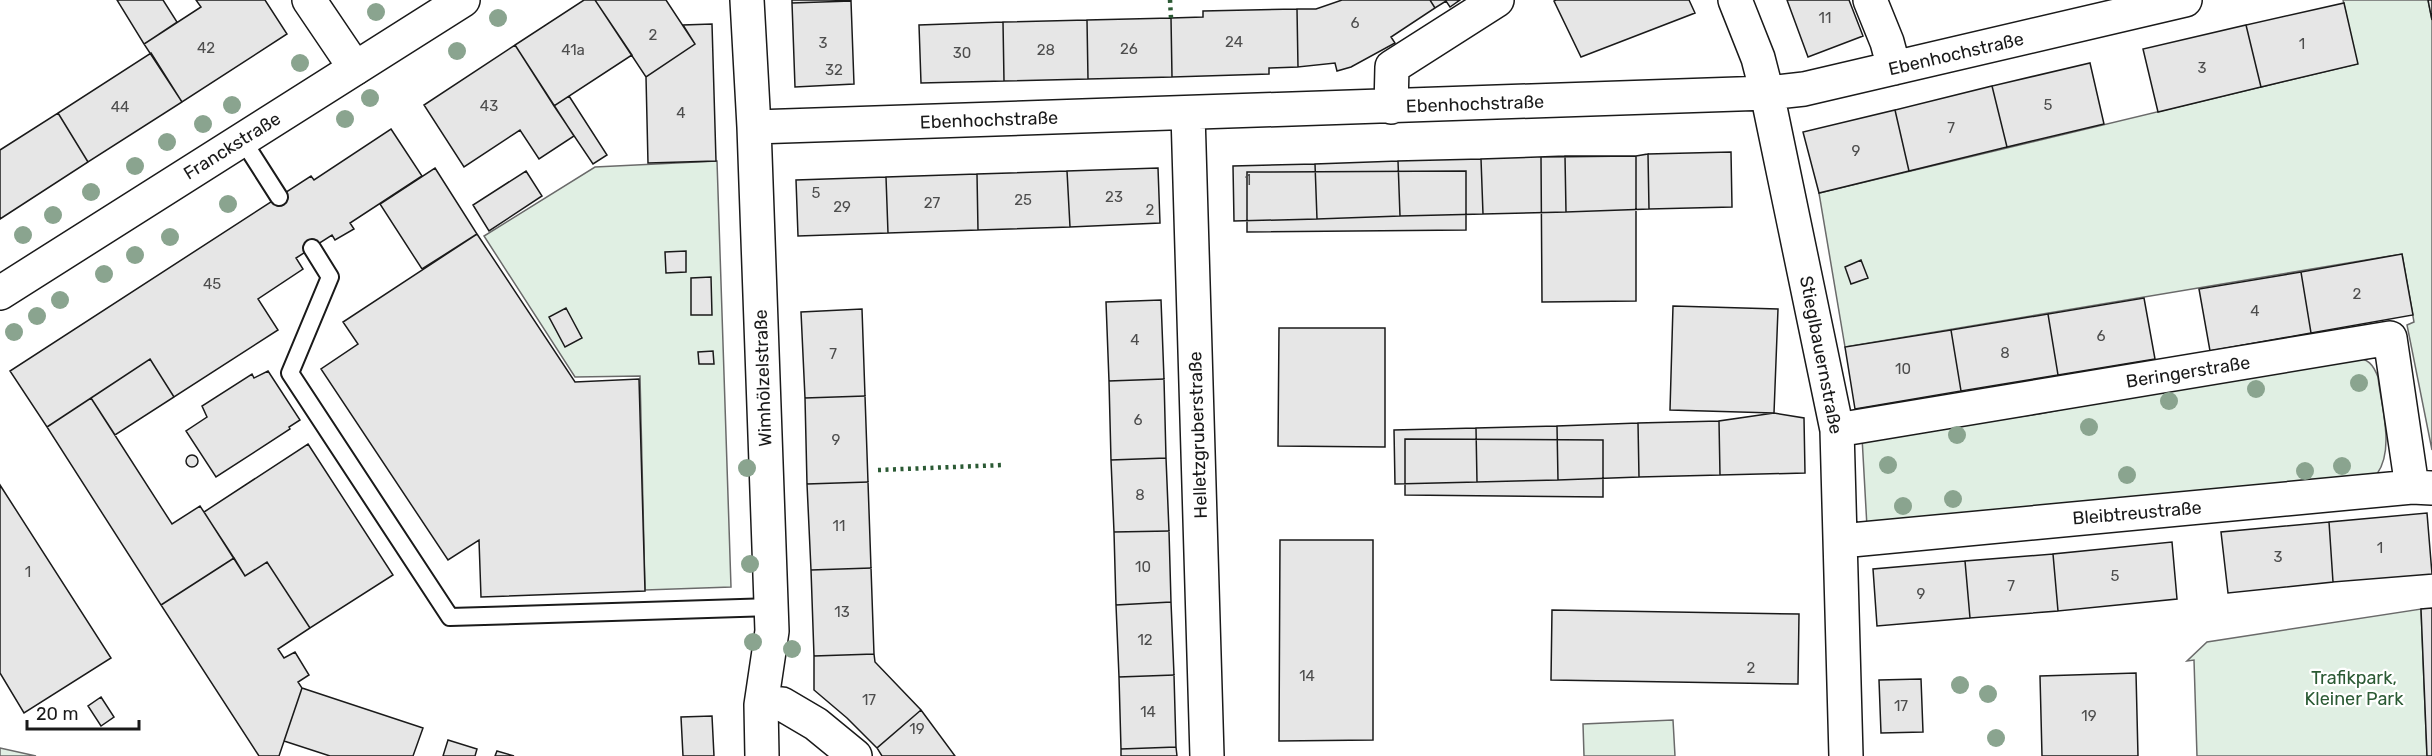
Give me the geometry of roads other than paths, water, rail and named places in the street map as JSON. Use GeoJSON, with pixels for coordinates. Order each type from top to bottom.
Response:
{"type":"FeatureCollection","features":[{"type":"Feature","properties":{"kind":"street"},"geometry":{"type":"LineString","coordinates":[[309,0],[355,68]]}},
{"type":"Feature","properties":{"kind":"street","name":"Franckstraße"},"geometry":{"type":"LineString","coordinates":[[0,293],[463,0]]}},
{"type":"Feature","properties":{"kind":"street","name":"Wimhölzelstraße"},"geometry":{"type":"LineString","coordinates":[[747,0],[754,127],[771,607],[771,631],[761,705],[762,756]]}},
{"type":"Feature","properties":{"kind":"street"},"geometry":{"type":"LineString","coordinates":[[1391,107],[1392,67],[1497,0]]}},
{"type":"Feature","properties":{"kind":"street","name":"Stieglbauernstraße"},"geometry":{"type":"LineString","coordinates":[[1735,0],[1758,58],[1767,93],[1837,430],[1846,756]]}},
{"type":"Feature","properties":{"kind":"street"},"geometry":{"type":"LineString","coordinates":[[1870,0],[1894,68]]}},
{"type":"Feature","properties":{"kind":"street","name":"Ebenhochstraße"},"geometry":{"type":"LineString","coordinates":[[754,127],[1767,93],[1804,89],[2185,0]]}},
{"type":"Feature","properties":{"kind":"street","name":"Helletzgruberstraße"},"geometry":{"type":"LineString","coordinates":[[1188,114],[1207,756]]}},
{"type":"Feature","properties":{"kind":"street","name":"Beringerstraße"},"geometry":{"type":"LineString","coordinates":[[1837,430],[2390,338],[2422,487]]}},
{"type":"Feature","properties":{"kind":"street","name":"Bleibtreustraße"},"geometry":{"type":"LineString","coordinates":[[1841,541],[2422,487]]}},
{"type":"Feature","properties":{"kind":"street"},"geometry":{"type":"LineString","coordinates":[[761,705],[782,704],[816,724],[855,756]]}},
{"type":"Feature","properties":{"kind":"lane"},"geometry":{"type":"LineString","coordinates":[[242,140],[279,197]]}},
{"type":"Feature","properties":{"kind":"lane"},"geometry":{"type":"LineString","coordinates":[[312,248],[330,277],[290,373],[450,617],[771,607]]}},
{"type":"Feature","properties":{"kind":"park label","name":"Trafikpark, Kleiner Park"},"geometry":{"type":"Point","coordinates":[2354,688]}}]}
